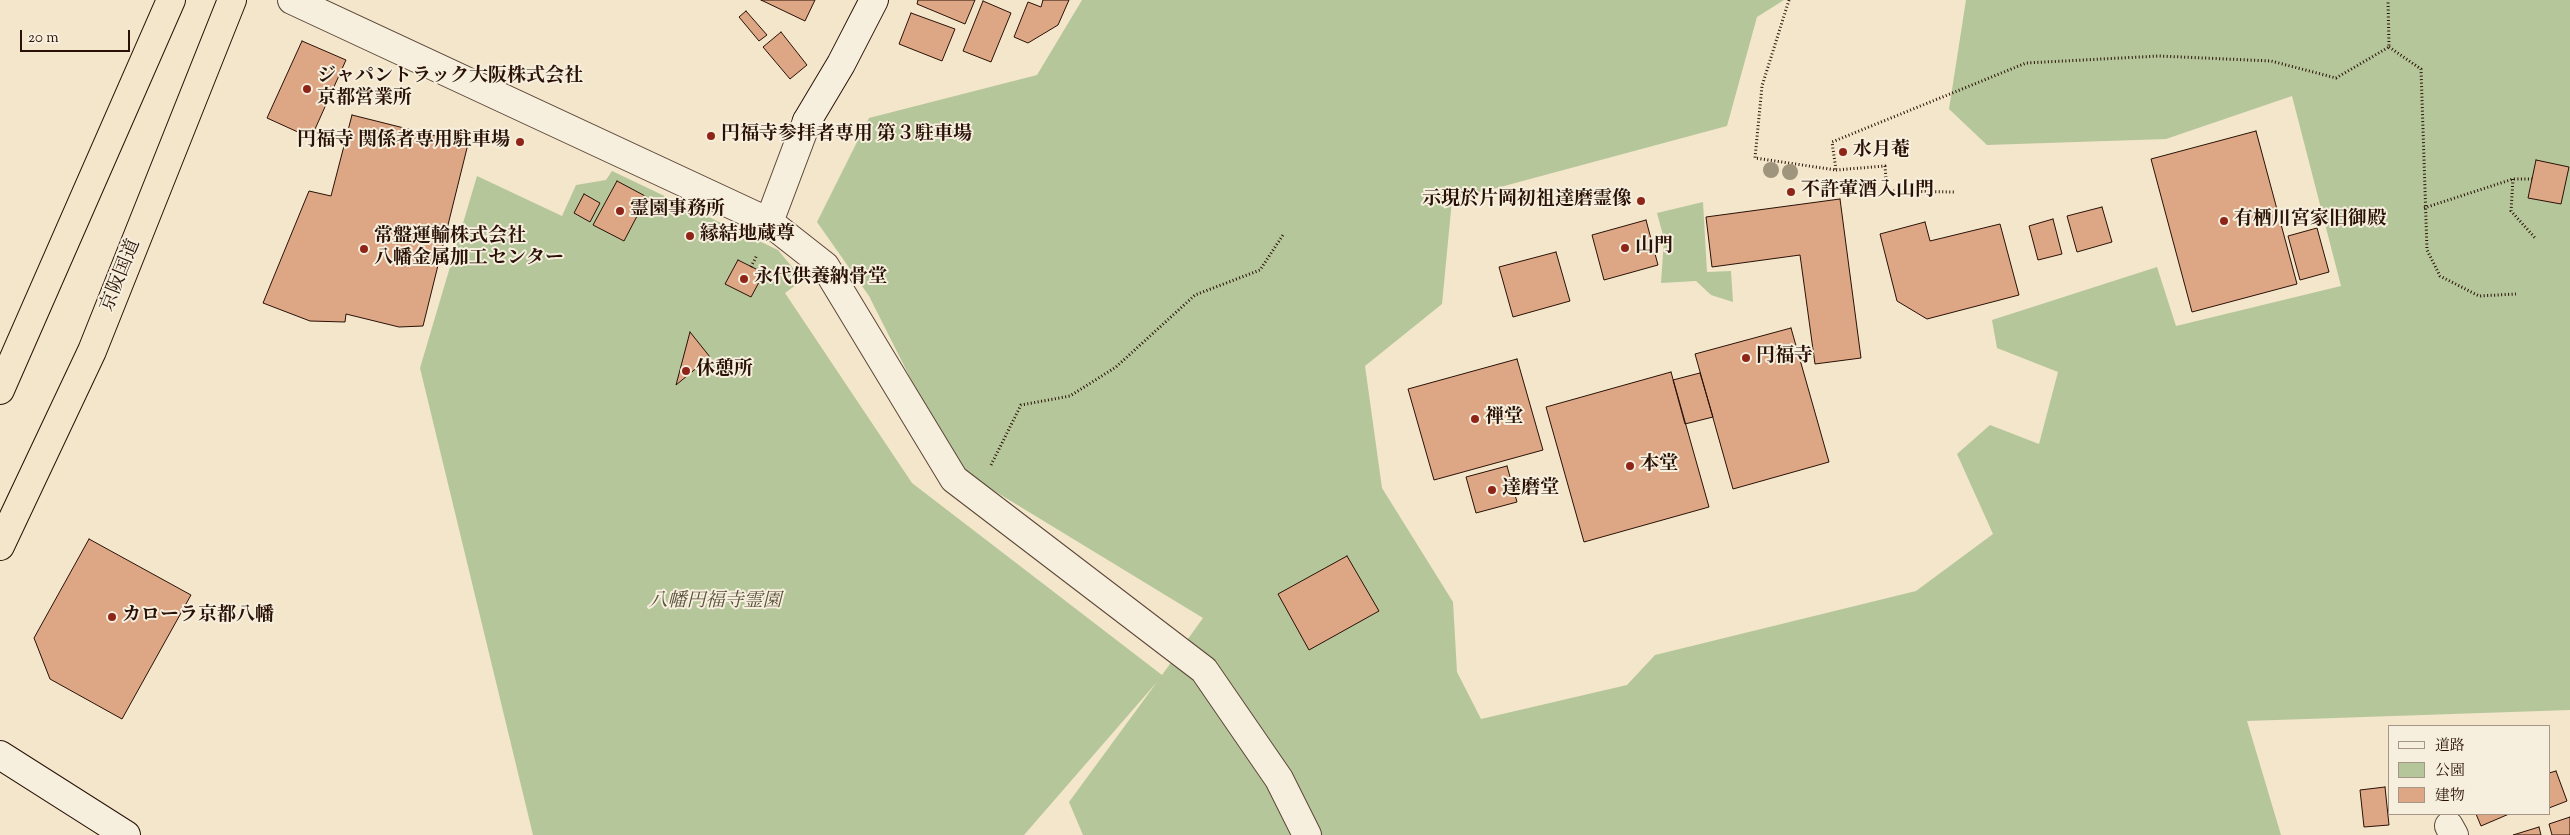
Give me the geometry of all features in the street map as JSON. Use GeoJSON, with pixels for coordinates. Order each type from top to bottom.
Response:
{"type":"FeatureCollection","features":[{"type":"Feature","properties":{"kind":"highway"},"geometry":{"type":"LineString","coordinates":[[0,390],[171,0]]}},
{"type":"Feature","properties":{"kind":"highway","name":"京阪国道"},"geometry":{"type":"LineString","coordinates":[[0,546],[92,351],[232,0]]}},
{"type":"Feature","properties":{"kind":"street"},"geometry":{"type":"LineString","coordinates":[[292,0],[768,222],[824,266],[954,479],[1204,670],[1280,779],[1307,835]]}},
{"type":"Feature","properties":{"kind":"street"},"geometry":{"type":"LineString","coordinates":[[768,222],[807,122],[841,64],[874,0]]}},
{"type":"Feature","properties":{"kind":"street"},"geometry":{"type":"LineString","coordinates":[[0,754],[126,835]]}},
{"type":"Feature","properties":{"kind":"path"},"geometry":{"type":"LineString","coordinates":[[1789,0],[1762,86],[1755,158],[1836,170],[1885,166],[1887,191],[1955,192]]}},
{"type":"Feature","properties":{"kind":"path"},"geometry":{"type":"LineString","coordinates":[[2388,0],[2389,47]]}},
{"type":"Feature","properties":{"kind":"path"},"geometry":{"type":"LineString","coordinates":[[1836,170],[1832,142],[2026,63],[2159,56],[2271,61],[2336,78],[2389,47]]}},
{"type":"Feature","properties":{"kind":"path"},"geometry":{"type":"LineString","coordinates":[[2389,47],[2422,69],[2424,208],[2427,250],[2440,276],[2479,296],[2516,294]]}},
{"type":"Feature","properties":{"kind":"path"},"geometry":{"type":"LineString","coordinates":[[2424,208],[2513,179],[2532,179]]}},
{"type":"Feature","properties":{"kind":"path"},"geometry":{"type":"LineString","coordinates":[[2513,179],[2511,211],[2536,239]]}},
{"type":"Feature","properties":{"kind":"path"},"geometry":{"type":"LineString","coordinates":[[976,496],[1021,405],[1070,396],[1116,367],[1195,295],[1260,270],[1283,235]]}},
{"type":"Feature","properties":{"kind":"path"},"geometry":{"type":"LineString","coordinates":[[749,251],[757,255],[751,267]]}},
{"type":"Feature","properties":{"kind":"green space","name":"八幡円福寺霊園"},"geometry":{"type":"Polygon","coordinates":[[[1082,0],[1784,0],[1757,17],[1727,126],[1452,200],[1442,304],[1365,366],[1382,488],[1453,602],[1457,672],[1481,719],[1627,685],[1655,655],[1916,591],[1993,534],[1957,454],[1990,425],[2039,444],[2058,372],[1997,348],[1992,320],[2157,267],[2176,326],[2341,286],[2292,96],[2166,139],[1987,145],[1949,109],[1966,0],[2570,0],[2570,710],[2247,721],[2281,835],[1083,835],[1069,802],[1157,682],[1024,835],[533,835],[420,368],[477,176],[562,216],[576,185],[606,180],[612,171],[778,250],[803,280],[785,293],[912,483],[1162,675],[1203,618],[955,467],[869,296],[817,222],[869,118],[1037,75],[1082,0]]]}},
{"type":"Feature","properties":{"kind":"green space"},"geometry":{"type":"Polygon","coordinates":[[[1703,202],[1707,272],[1731,271],[1733,302],[1711,295],[1696,281],[1661,283],[1664,239],[1657,213],[1703,202]]]}},
{"type":"Feature","properties":{"kind":"building"},"geometry":{"type":"Polygon","coordinates":[[[761,0],[815,0],[805,21],[761,0]]]}},
{"type":"Feature","properties":{"kind":"building"},"geometry":{"type":"Polygon","coordinates":[[[918,0],[975,0],[965,24],[917,4],[918,0]]]}},
{"type":"Feature","properties":{"kind":"building"},"geometry":{"type":"Polygon","coordinates":[[[1043,0],[1069,0],[1058,25],[1028,43],[1014,37],[1028,2],[1041,7],[1043,0]]]}},
{"type":"Feature","properties":{"kind":"building"},"geometry":{"type":"Polygon","coordinates":[[[983,1],[1011,13],[991,62],[963,51],[983,1]]]}},
{"type":"Feature","properties":{"kind":"building"},"geometry":{"type":"Polygon","coordinates":[[[746,11],[767,35],[759,41],[739,17],[746,11]]]}},
{"type":"Feature","properties":{"kind":"building"},"geometry":{"type":"Polygon","coordinates":[[[911,13],[955,29],[942,61],[899,44],[911,13]]]}},
{"type":"Feature","properties":{"kind":"building"},"geometry":{"type":"Polygon","coordinates":[[[781,32],[807,65],[790,79],[763,47],[781,32]]]}},
{"type":"Feature","properties":{"kind":"building","name":"ジャパントラック大阪株式会社 京都営業所"},"geometry":{"type":"Polygon","coordinates":[[[302,41],[346,60],[311,138],[267,118],[302,41]]]}},
{"type":"Feature","properties":{"kind":"building","name":"常盤運輸株式会社 八幡金属加工センター"},"geometry":{"type":"Polygon","coordinates":[[[352,115],[468,144],[423,326],[399,327],[346,314],[345,322],[310,321],[263,303],[309,191],[331,196],[352,115]]]}},
{"type":"Feature","properties":{"kind":"building","name":"有栖川宮家旧御殿"},"geometry":{"type":"Polygon","coordinates":[[[2256,131],[2297,284],[2192,312],[2151,159],[2256,131]]]}},
{"type":"Feature","properties":{"kind":"building"},"geometry":{"type":"Polygon","coordinates":[[[2536,160],[2569,167],[2561,204],[2528,198],[2536,160]]]}},
{"type":"Feature","properties":{"kind":"building","name":"霊園事務所"},"geometry":{"type":"Polygon","coordinates":[[[617,181],[647,197],[624,241],[593,225],[617,181]]]}},
{"type":"Feature","properties":{"kind":"building"},"geometry":{"type":"Polygon","coordinates":[[[584,194],[600,203],[590,222],[574,213],[584,194]]]}},
{"type":"Feature","properties":{"kind":"building"},"geometry":{"type":"Polygon","coordinates":[[[1840,199],[1861,358],[1815,364],[1800,255],[1712,267],[1706,217],[1840,199]]]}},
{"type":"Feature","properties":{"kind":"building"},"geometry":{"type":"Polygon","coordinates":[[[2102,207],[2112,242],[2077,252],[2067,216],[2102,207]]]}},
{"type":"Feature","properties":{"kind":"building"},"geometry":{"type":"Polygon","coordinates":[[[2053,219],[2062,254],[2038,260],[2029,226],[2053,219]]]}},
{"type":"Feature","properties":{"kind":"building","name":"山門"},"geometry":{"type":"Polygon","coordinates":[[[1646,220],[1658,265],[1604,280],[1592,235],[1646,220]]]}},
{"type":"Feature","properties":{"kind":"building"},"geometry":{"type":"Polygon","coordinates":[[[1925,222],[1930,241],[2000,224],[2019,295],[1927,319],[1897,301],[1880,234],[1925,222]]]}},
{"type":"Feature","properties":{"kind":"building"},"geometry":{"type":"Polygon","coordinates":[[[2317,228],[2329,272],[2300,280],[2288,236],[2317,228]]]}},
{"type":"Feature","properties":{"kind":"building"},"geometry":{"type":"Polygon","coordinates":[[[1556,252],[1570,301],[1513,317],[1499,267],[1556,252]]]}},
{"type":"Feature","properties":{"kind":"building","name":"永代供養納骨堂"},"geometry":{"type":"Polygon","coordinates":[[[738,260],[764,273],[751,297],[725,284],[738,260]]]}},
{"type":"Feature","properties":{"kind":"building"},"geometry":{"type":"Polygon","coordinates":[[[1791,328],[1829,462],[1733,489],[1695,354],[1791,328]]]}},
{"type":"Feature","properties":{"kind":"building","name":"休憩所"},"geometry":{"type":"Polygon","coordinates":[[[690,332],[710,357],[676,385],[690,332]]]}},
{"type":"Feature","properties":{"kind":"building","name":"禅堂"},"geometry":{"type":"Polygon","coordinates":[[[1517,359],[1543,450],[1434,480],[1408,389],[1517,359]]]}},
{"type":"Feature","properties":{"kind":"building","name":"本堂"},"geometry":{"type":"Polygon","coordinates":[[[1671,372],[1709,507],[1584,542],[1546,407],[1671,372]]]}},
{"type":"Feature","properties":{"kind":"building"},"geometry":{"type":"Polygon","coordinates":[[[1700,373],[1713,417],[1685,424],[1673,380],[1700,373]]]}},
{"type":"Feature","properties":{"kind":"building","name":"達磨堂"},"geometry":{"type":"Polygon","coordinates":[[[1507,466],[1517,502],[1476,513],[1466,477],[1507,466]]]}},
{"type":"Feature","properties":{"kind":"building","name":"カローラ京都八幡"},"geometry":{"type":"Polygon","coordinates":[[[89,539],[191,595],[122,719],[50,679],[34,638],[89,539]]]}},
{"type":"Feature","properties":{"kind":"building"},"geometry":{"type":"Polygon","coordinates":[[[1347,556],[1379,611],[1309,650],[1278,594],[1347,556]]]}},
{"type":"Feature","properties":{"kind":"building"},"geometry":{"type":"Polygon","coordinates":[[[2556,771],[2567,801],[2550,808],[2550,773],[2556,771]]]}},
{"type":"Feature","properties":{"kind":"building"},"geometry":{"type":"Polygon","coordinates":[[[2385,787],[2389,825],[2364,827],[2360,790],[2385,787]]]}},
{"type":"Feature","properties":{"kind":"building"},"geometry":{"type":"Polygon","coordinates":[[[2476,815],[2507,815],[2481,826],[2476,815]]]}},
{"type":"Feature","properties":{"kind":"building"},"geometry":{"type":"Polygon","coordinates":[[[2570,817],[2570,835],[2552,835],[2549,824],[2570,817]]]}},
{"type":"Feature","properties":{"kind":"building"},"geometry":{"type":"Polygon","coordinates":[[[2539,827],[2541,835],[2513,835],[2539,827]]]}},
{"type":"Feature","properties":{"kind":"place","name":"ジャパントラック大阪株式会社 京都営業所"},"geometry":{"type":"Point","coordinates":[307,89]}},
{"type":"Feature","properties":{"kind":"place","name":"円福寺参拝者専用 第３駐車場"},"geometry":{"type":"Point","coordinates":[711,136]}},
{"type":"Feature","properties":{"kind":"place","name":"円福寺 関係者専用駐車場"},"geometry":{"type":"Point","coordinates":[520,142]}},
{"type":"Feature","properties":{"kind":"place","name":"水月菴"},"geometry":{"type":"Point","coordinates":[1843,152]}},
{"type":"Feature","properties":{"kind":"place","name":"不許葷酒入山門"},"geometry":{"type":"Point","coordinates":[1791,192]}},
{"type":"Feature","properties":{"kind":"place","name":"示現於片岡初祖達磨霊像"},"geometry":{"type":"Point","coordinates":[1641,201]}},
{"type":"Feature","properties":{"kind":"place","name":"霊園事務所"},"geometry":{"type":"Point","coordinates":[620,211]}},
{"type":"Feature","properties":{"kind":"place","name":"有栖川宮家旧御殿"},"geometry":{"type":"Point","coordinates":[2224,221]}},
{"type":"Feature","properties":{"kind":"place","name":"縁結地蔵尊"},"geometry":{"type":"Point","coordinates":[690,236]}},
{"type":"Feature","properties":{"kind":"place","name":"山門"},"geometry":{"type":"Point","coordinates":[1625,248]}},
{"type":"Feature","properties":{"kind":"place","name":"常盤運輸株式会社 八幡金属加工センター"},"geometry":{"type":"Point","coordinates":[364,249]}},
{"type":"Feature","properties":{"kind":"place","name":"永代供養納骨堂"},"geometry":{"type":"Point","coordinates":[744,279]}},
{"type":"Feature","properties":{"kind":"place","name":"円福寺"},"geometry":{"type":"Point","coordinates":[1746,358]}},
{"type":"Feature","properties":{"kind":"place","name":"休憩所"},"geometry":{"type":"Point","coordinates":[686,371]}},
{"type":"Feature","properties":{"kind":"place","name":"禅堂"},"geometry":{"type":"Point","coordinates":[1475,419]}},
{"type":"Feature","properties":{"kind":"place","name":"本堂"},"geometry":{"type":"Point","coordinates":[1630,466]}},
{"type":"Feature","properties":{"kind":"place","name":"達磨堂"},"geometry":{"type":"Point","coordinates":[1492,490]}},
{"type":"Feature","properties":{"kind":"place","name":"カローラ京都八幡"},"geometry":{"type":"Point","coordinates":[112,617]}}]}
